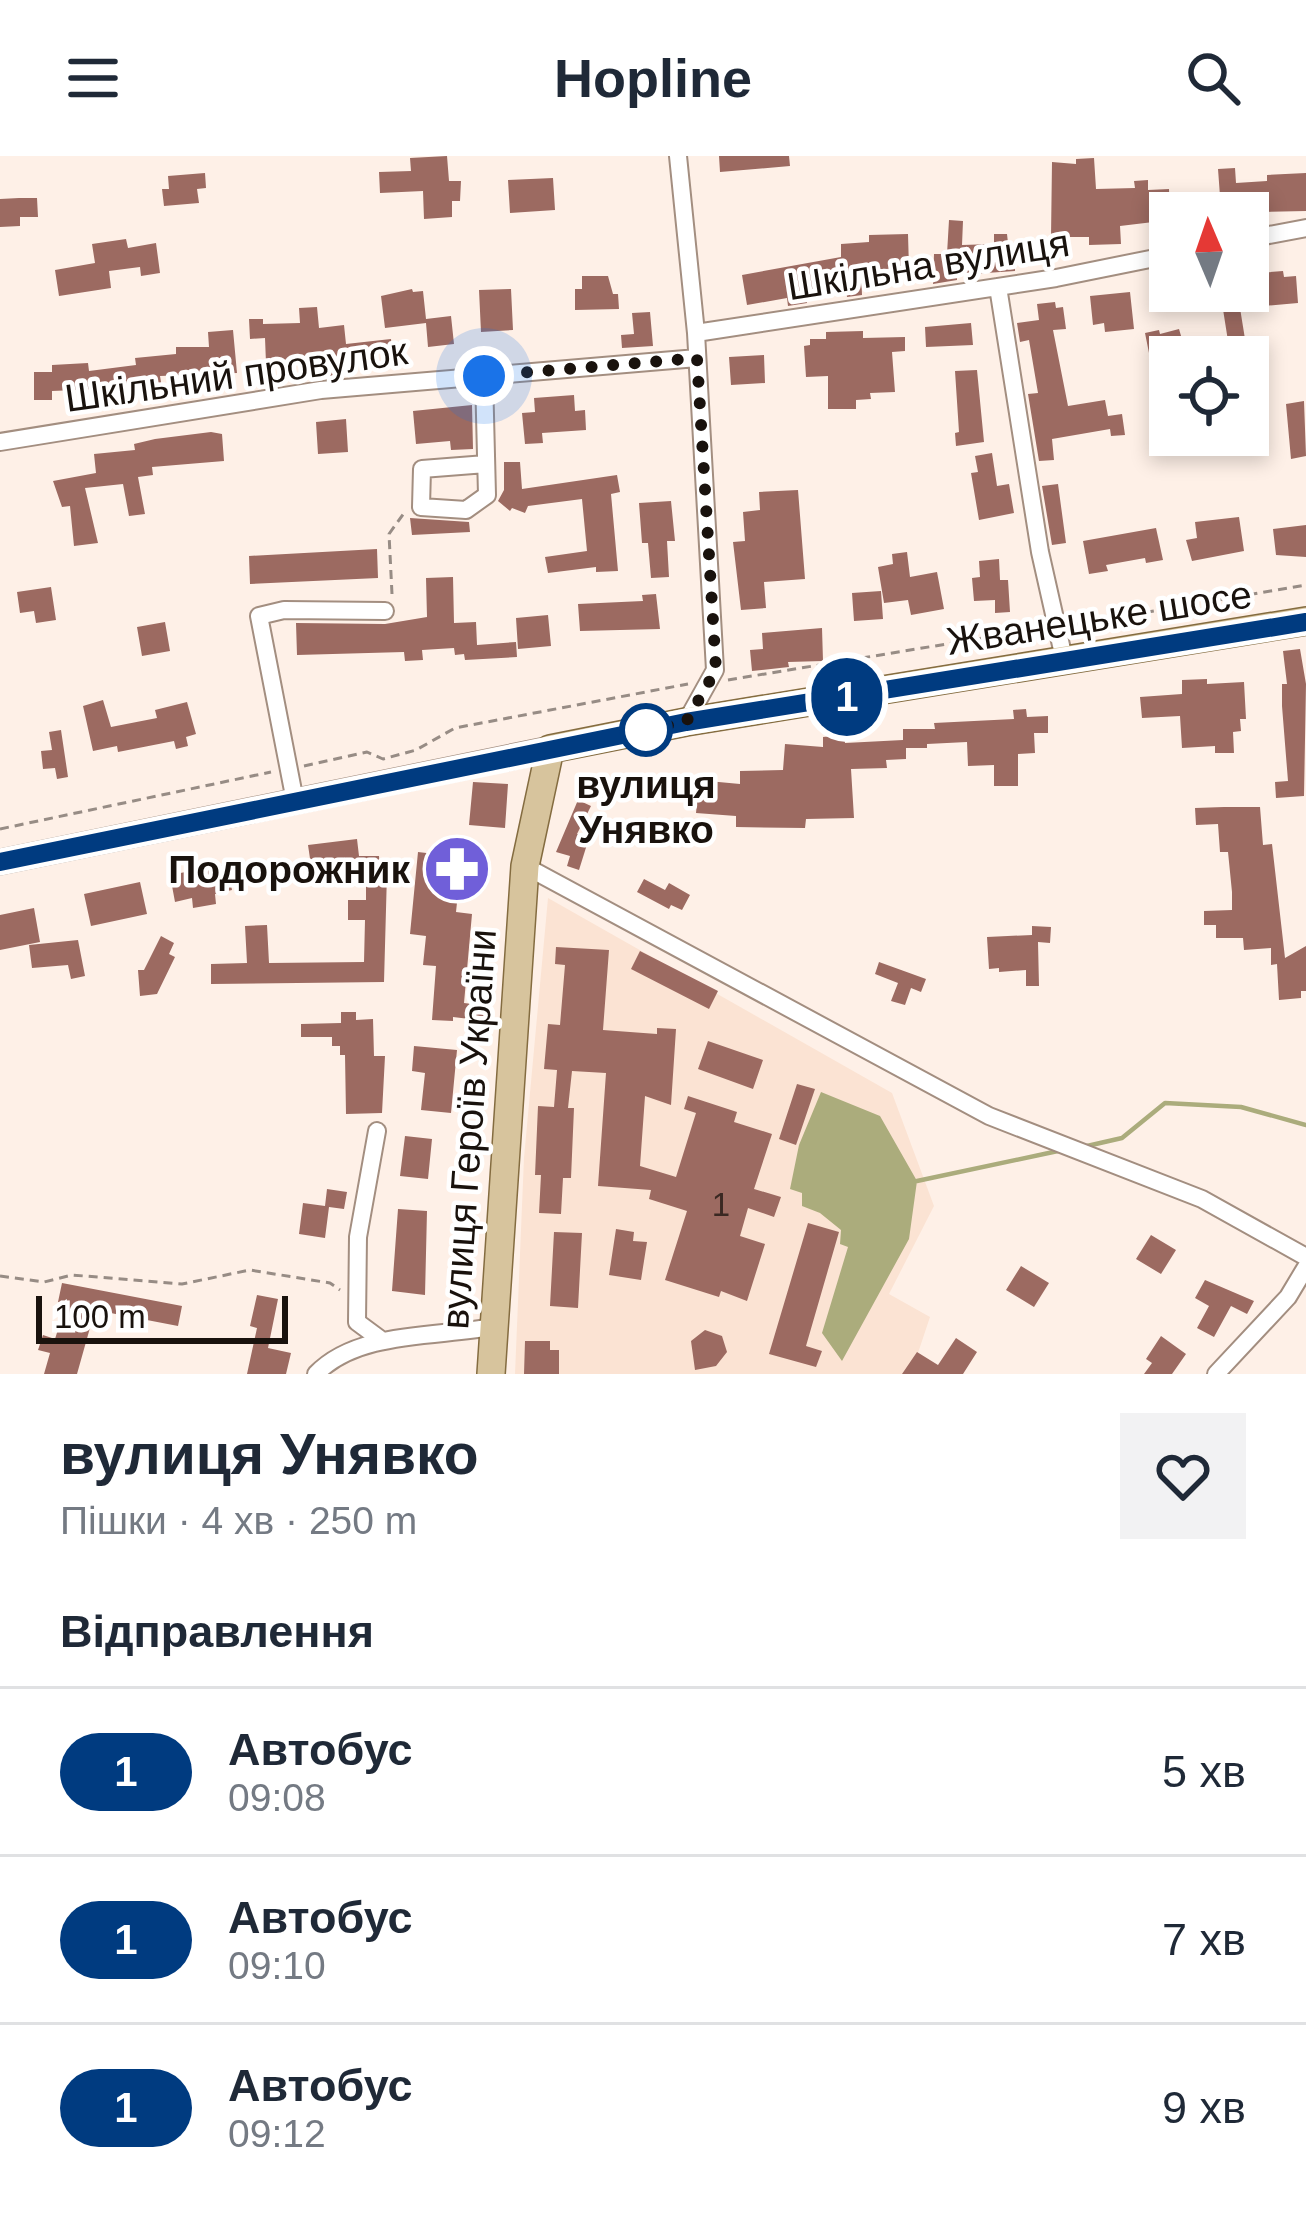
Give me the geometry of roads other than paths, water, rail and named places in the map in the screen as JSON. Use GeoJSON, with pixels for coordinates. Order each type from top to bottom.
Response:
{"type":"FeatureCollection","features":[{"type":"Feature","properties":{"kind":"main road","name":"Жванецьке шосе"},"geometry":{"type":"LineString","coordinates":[[550,749],[686,722],[1306,621]]}},
{"type":"Feature","properties":{"kind":"main road","name":"вулиця Героїв України"},"geometry":{"type":"LineString","coordinates":[[491,1374],[525,866],[550,749]]}},
{"type":"Feature","properties":{"kind":"street"},"geometry":{"type":"LineString","coordinates":[[678,156],[696,333],[716,670],[686,722]]}},
{"type":"Feature","properties":{"kind":"street"},"geometry":{"type":"LineString","coordinates":[[1269,235],[1306,228]]}},
{"type":"Feature","properties":{"kind":"street","name":"Шкільна вулиця"},"geometry":{"type":"LineString","coordinates":[[696,333],[1149,259]]}},
{"type":"Feature","properties":{"kind":"street"},"geometry":{"type":"LineString","coordinates":[[998,287],[1040,552],[1065,663]]}},
{"type":"Feature","properties":{"kind":"street","name":"Шкільний провулок"},"geometry":{"type":"LineString","coordinates":[[0,442],[321,391],[697,358]]}},
{"type":"Feature","properties":{"kind":"street"},"geometry":{"type":"LineString","coordinates":[[484,376],[487,495],[474,507],[455,511],[421,507],[422,469],[486,464]]}},
{"type":"Feature","properties":{"kind":"street"},"geometry":{"type":"LineString","coordinates":[[295,801],[260,616],[284,610],[385,611]]}},
{"type":"Feature","properties":{"kind":"street"},"geometry":{"type":"LineString","coordinates":[[0,862],[550,749]]}},
{"type":"Feature","properties":{"kind":"street"},"geometry":{"type":"LineString","coordinates":[[525,866],[916,1078],[1037,1137],[1202,1199],[1306,1262],[1288,1297],[1216,1374]]}},
{"type":"Feature","properties":{"kind":"street"},"geometry":{"type":"LineString","coordinates":[[377,1131],[358,1237],[357,1322],[380,1340]]}},
{"type":"Feature","properties":{"kind":"street"},"geometry":{"type":"LineString","coordinates":[[316,1374],[325,1365],[380,1340],[492,1327]]}},
{"type":"Feature","properties":{"kind":"waterway"},"geometry":{"type":"LineString","coordinates":[[1087,1146],[1122,1138],[1165,1103],[1241,1107],[1306,1125]]}},
{"type":"Feature","properties":{"kind":"waterway"},"geometry":{"type":"LineString","coordinates":[[917,1181],[1058,1151]]}},
{"type":"Feature","properties":{"kind":"place","name":"вулиця Унявко"},"geometry":{"type":"Point","coordinates":[646,730]}},
{"type":"Feature","properties":{"kind":"place","name":"Подорожник"},"geometry":{"type":"Point","coordinates":[457,869]}}]}
